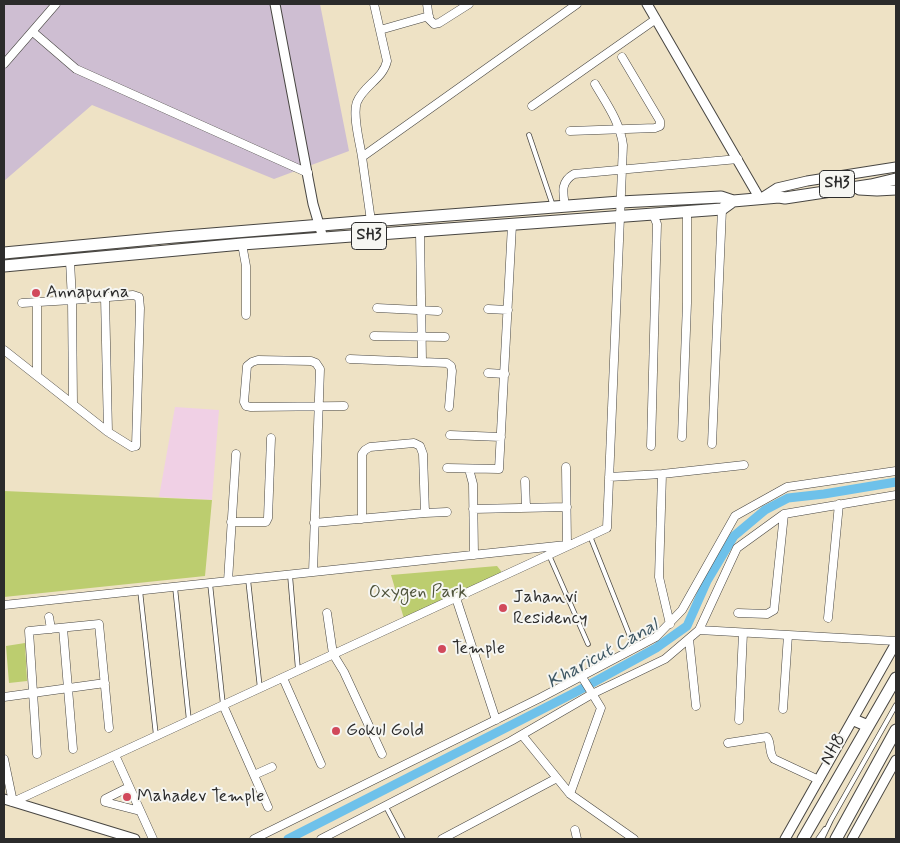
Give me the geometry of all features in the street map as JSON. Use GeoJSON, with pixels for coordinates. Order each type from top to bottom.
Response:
{"type":"FeatureCollection","features":[{"type":"Feature","properties":{"kind":"main road","name":"SH3"},"geometry":{"type":"LineString","coordinates":[[779,197],[784,193],[890,175],[896,177]]}},
{"type":"Feature","properties":{"kind":"main road"},"geometry":{"type":"LineString","coordinates":[[4,253],[174,237],[620,202],[721,197],[733,201],[785,198],[845,189],[896,177]]}},
{"type":"Feature","properties":{"kind":"main road"},"geometry":{"type":"LineString","coordinates":[[722,209],[733,201]]}},
{"type":"Feature","properties":{"kind":"main road","name":"SH3"},"geometry":{"type":"LineString","coordinates":[[4,266],[242,244],[722,209]]}},
{"type":"Feature","properties":{"kind":"main road","name":"NH8"},"geometry":{"type":"LineString","coordinates":[[803,839],[896,678]]}},
{"type":"Feature","properties":{"kind":"main road"},"geometry":{"type":"LineString","coordinates":[[854,720],[868,726]]}},
{"type":"Feature","properties":{"kind":"main road"},"geometry":{"type":"LineString","coordinates":[[836,839],[896,730]]}},
{"type":"Feature","properties":{"kind":"street"},"geometry":{"type":"LineString","coordinates":[[4,64],[56,4]]}},
{"type":"Feature","properties":{"kind":"street"},"geometry":{"type":"LineString","coordinates":[[275,4],[308,173],[323,238]]}},
{"type":"Feature","properties":{"kind":"street"},"geometry":{"type":"LineString","coordinates":[[370,221],[355,112],[357,101],[385,69],[387,61],[374,4]]}},
{"type":"Feature","properties":{"kind":"street"},"geometry":{"type":"LineString","coordinates":[[426,4],[431,22],[434,24],[439,23],[468,4]]}},
{"type":"Feature","properties":{"kind":"street"},"geometry":{"type":"LineString","coordinates":[[362,157],[577,4]]}},
{"type":"Feature","properties":{"kind":"street"},"geometry":{"type":"LineString","coordinates":[[647,4],[760,199],[777,188],[806,181],[896,167]]}},
{"type":"Feature","properties":{"kind":"street"},"geometry":{"type":"LineString","coordinates":[[380,30],[429,16]]}},
{"type":"Feature","properties":{"kind":"street"},"geometry":{"type":"LineString","coordinates":[[532,106],[656,19]]}},
{"type":"Feature","properties":{"kind":"street"},"geometry":{"type":"LineString","coordinates":[[33,32],[76,69],[308,173]]}},
{"type":"Feature","properties":{"kind":"street"},"geometry":{"type":"LineString","coordinates":[[570,132],[655,128],[661,124],[622,57]]}},
{"type":"Feature","properties":{"kind":"street"},"geometry":{"type":"LineString","coordinates":[[13,802],[607,528],[623,144],[620,130],[595,84]]}},
{"type":"Feature","properties":{"kind":"street"},"geometry":{"type":"LineString","coordinates":[[559,207],[563,186],[567,178],[574,174],[738,159]]}},
{"type":"Feature","properties":{"kind":"street","name":"SH3"},"geometry":{"type":"LineString","coordinates":[[845,189],[896,190]]}},
{"type":"Feature","properties":{"kind":"street"},"geometry":{"type":"LineString","coordinates":[[712,444],[722,209]]}},
{"type":"Feature","properties":{"kind":"street"},"geometry":{"type":"LineString","coordinates":[[682,437],[687,303],[687,211]]}},
{"type":"Feature","properties":{"kind":"street"},"geometry":{"type":"LineString","coordinates":[[651,446],[657,224],[653,214]]}},
{"type":"Feature","properties":{"kind":"street"},"geometry":{"type":"LineString","coordinates":[[447,468],[499,469],[512,225]]}},
{"type":"Feature","properties":{"kind":"street"},"geometry":{"type":"LineString","coordinates":[[420,232],[422,361]]}},
{"type":"Feature","properties":{"kind":"street"},"geometry":{"type":"LineString","coordinates":[[242,244],[246,266],[246,315]]}},
{"type":"Feature","properties":{"kind":"street"},"geometry":{"type":"LineString","coordinates":[[70,261],[73,404]]}},
{"type":"Feature","properties":{"kind":"street"},"geometry":{"type":"LineString","coordinates":[[4,350],[108,432],[132,447],[136,446],[139,297],[132,294],[22,303]]}},
{"type":"Feature","properties":{"kind":"street"},"geometry":{"type":"LineString","coordinates":[[105,297],[108,432]]}},
{"type":"Feature","properties":{"kind":"street"},"geometry":{"type":"LineString","coordinates":[[37,302],[37,376]]}},
{"type":"Feature","properties":{"kind":"street"},"geometry":{"type":"LineString","coordinates":[[377,308],[438,311]]}},
{"type":"Feature","properties":{"kind":"street"},"geometry":{"type":"LineString","coordinates":[[488,309],[508,310]]}},
{"type":"Feature","properties":{"kind":"street"},"geometry":{"type":"LineString","coordinates":[[374,336],[445,337]]}},
{"type":"Feature","properties":{"kind":"street"},"geometry":{"type":"LineString","coordinates":[[350,359],[447,363],[451,366],[452,371],[450,407]]}},
{"type":"Feature","properties":{"kind":"street"},"geometry":{"type":"LineString","coordinates":[[313,572],[314,523],[319,406],[320,370],[316,363],[258,360],[247,366],[244,402],[246,406],[251,407],[319,406],[344,406]]}},
{"type":"Feature","properties":{"kind":"street"},"geometry":{"type":"LineString","coordinates":[[488,373],[504,374]]}},
{"type":"Feature","properties":{"kind":"street"},"geometry":{"type":"LineString","coordinates":[[450,435],[501,437]]}},
{"type":"Feature","properties":{"kind":"street"},"geometry":{"type":"LineString","coordinates":[[232,522],[261,523],[266,522],[268,518],[271,438]]}},
{"type":"Feature","properties":{"kind":"street"},"geometry":{"type":"LineString","coordinates":[[362,519],[362,454],[370,447],[414,443],[420,446],[425,513]]}},
{"type":"Feature","properties":{"kind":"street"},"geometry":{"type":"LineString","coordinates":[[228,581],[236,454]]}},
{"type":"Feature","properties":{"kind":"street"},"geometry":{"type":"LineString","coordinates":[[609,477],[662,474],[744,465]]}},
{"type":"Feature","properties":{"kind":"street"},"geometry":{"type":"LineString","coordinates":[[566,467],[566,506],[570,545]]}},
{"type":"Feature","properties":{"kind":"street"},"geometry":{"type":"LineString","coordinates":[[469,468],[473,484],[474,555]]}},
{"type":"Feature","properties":{"kind":"street"},"geometry":{"type":"LineString","coordinates":[[254,839],[582,677],[656,637],[682,610],[735,516],[787,487],[896,471]]}},
{"type":"Feature","properties":{"kind":"street"},"geometry":{"type":"LineString","coordinates":[[662,474],[659,577],[670,624]]}},
{"type":"Feature","properties":{"kind":"street"},"geometry":{"type":"LineString","coordinates":[[525,480],[526,508]]}},
{"type":"Feature","properties":{"kind":"street"},"geometry":{"type":"LineString","coordinates":[[322,839],[522,735],[592,694],[665,659],[699,630],[737,548],[784,514],[896,495]]}},
{"type":"Feature","properties":{"kind":"street"},"geometry":{"type":"LineString","coordinates":[[828,618],[839,504]]}},
{"type":"Feature","properties":{"kind":"street"},"geometry":{"type":"LineString","coordinates":[[473,510],[566,506]]}},
{"type":"Feature","properties":{"kind":"street"},"geometry":{"type":"LineString","coordinates":[[314,523],[446,512]]}},
{"type":"Feature","properties":{"kind":"street"},"geometry":{"type":"LineString","coordinates":[[738,613],[767,614],[774,610],[784,514]]}},
{"type":"Feature","properties":{"kind":"street"},"geometry":{"type":"LineString","coordinates":[[4,605],[570,545]]}},
{"type":"Feature","properties":{"kind":"street"},"geometry":{"type":"LineString","coordinates":[[456,598],[496,720]]}},
{"type":"Feature","properties":{"kind":"street"},"geometry":{"type":"LineString","coordinates":[[327,613],[333,654],[344,672],[382,754]]}},
{"type":"Feature","properties":{"kind":"street"},"geometry":{"type":"LineString","coordinates":[[49,617],[51,629]]}},
{"type":"Feature","properties":{"kind":"street"},"geometry":{"type":"LineString","coordinates":[[38,754],[29,631],[99,624],[109,728]]}},
{"type":"Feature","properties":{"kind":"street"},"geometry":{"type":"LineString","coordinates":[[63,628],[73,750]]}},
{"type":"Feature","properties":{"kind":"street"},"geometry":{"type":"LineString","coordinates":[[699,630],[896,642],[854,720],[785,839]]}},
{"type":"Feature","properties":{"kind":"street"},"geometry":{"type":"LineString","coordinates":[[739,720],[743,633]]}},
{"type":"Feature","properties":{"kind":"street"},"geometry":{"type":"LineString","coordinates":[[783,709],[788,635]]}},
{"type":"Feature","properties":{"kind":"street"},"geometry":{"type":"LineString","coordinates":[[689,639],[696,706]]}},
{"type":"Feature","properties":{"kind":"street"},"geometry":{"type":"LineString","coordinates":[[570,794],[601,708],[582,677]]}},
{"type":"Feature","properties":{"kind":"street"},"geometry":{"type":"LineString","coordinates":[[283,678],[322,764]]}},
{"type":"Feature","properties":{"kind":"street"},"geometry":{"type":"LineString","coordinates":[[4,697],[105,683]]}},
{"type":"Feature","properties":{"kind":"street"},"geometry":{"type":"LineString","coordinates":[[223,705],[268,807]]}},
{"type":"Feature","properties":{"kind":"street"},"geometry":{"type":"LineString","coordinates":[[522,735],[570,794],[634,839]]}},
{"type":"Feature","properties":{"kind":"street"},"geometry":{"type":"LineString","coordinates":[[728,743],[767,737],[770,741],[771,756],[774,759],[819,780]]}},
{"type":"Feature","properties":{"kind":"street"},"geometry":{"type":"LineString","coordinates":[[115,755],[153,839]]}},
{"type":"Feature","properties":{"kind":"street"},"geometry":{"type":"LineString","coordinates":[[4,760],[13,802]]}},
{"type":"Feature","properties":{"kind":"street"},"geometry":{"type":"LineString","coordinates":[[852,839],[896,760]]}},
{"type":"Feature","properties":{"kind":"street"},"geometry":{"type":"LineString","coordinates":[[254,775],[272,767]]}},
{"type":"Feature","properties":{"kind":"street"},"geometry":{"type":"LineString","coordinates":[[442,839],[557,778]]}},
{"type":"Feature","properties":{"kind":"street"},"geometry":{"type":"LineString","coordinates":[[130,787],[107,798],[104,802],[140,811]]}},
{"type":"Feature","properties":{"kind":"street"},"geometry":{"type":"LineString","coordinates":[[4,799],[134,839]]}},
{"type":"Feature","properties":{"kind":"street"},"geometry":{"type":"LineString","coordinates":[[575,830],[578,839]]}},
{"type":"Feature","properties":{"kind":"lane"},"geometry":{"type":"LineString","coordinates":[[529,135],[559,207]]}},
{"type":"Feature","properties":{"kind":"lane"},"geometry":{"type":"LineString","coordinates":[[590,536],[635,649]]}},
{"type":"Feature","properties":{"kind":"lane"},"geometry":{"type":"LineString","coordinates":[[549,555],[588,644]]}},
{"type":"Feature","properties":{"kind":"lane"},"geometry":{"type":"LineString","coordinates":[[290,575],[298,671]]}},
{"type":"Feature","properties":{"kind":"lane"},"geometry":{"type":"LineString","coordinates":[[248,579],[260,689]]}},
{"type":"Feature","properties":{"kind":"lane"},"geometry":{"type":"LineString","coordinates":[[210,583],[223,705]]}},
{"type":"Feature","properties":{"kind":"lane"},"geometry":{"type":"LineString","coordinates":[[175,587],[189,721]]}},
{"type":"Feature","properties":{"kind":"lane"},"geometry":{"type":"LineString","coordinates":[[140,590],[156,736]]}},
{"type":"Feature","properties":{"kind":"lane"},"geometry":{"type":"LineString","coordinates":[[822,839],[896,705]]}},
{"type":"Feature","properties":{"kind":"lane"},"geometry":{"type":"LineString","coordinates":[[386,805],[403,839]]}},
{"type":"Feature","properties":{"kind":"lane"},"geometry":{"type":"LineString","coordinates":[[818,839],[831,820]]}},
{"type":"Feature","properties":{"kind":"shaded area"},"geometry":{"type":"Polygon","coordinates":[[[4,4],[320,4],[349,151],[274,179],[92,105],[4,181],[4,4]]]}},
{"type":"Feature","properties":{"kind":"shaded area"},"geometry":{"type":"Polygon","coordinates":[[[175,407],[219,410],[212,500],[159,497],[175,407]]]}},
{"type":"Feature","properties":{"kind":"green space"},"geometry":{"type":"Polygon","coordinates":[[[4,491],[212,500],[205,576],[4,597],[4,491]]]}},
{"type":"Feature","properties":{"kind":"green space","name":"Oxygen Park"},"geometry":{"type":"Polygon","coordinates":[[[497,566],[501,571],[502,577],[405,622],[391,575],[497,566]]]}},
{"type":"Feature","properties":{"kind":"green space"},"geometry":{"type":"Polygon","coordinates":[[[25,643],[27,681],[9,683],[6,646],[25,643]]]}},
{"type":"Feature","properties":{"kind":"waterway","name":"Kharicut Canal"},"geometry":{"type":"LineString","coordinates":[[288,839],[574,693],[656,648],[687,626],[707,581],[734,536],[765,510],[788,498],[896,482]]}},
{"type":"Feature","properties":{"kind":"place","name":"Annapurna"},"geometry":{"type":"Point","coordinates":[36,293]}},
{"type":"Feature","properties":{"kind":"place","name":"Jahanvi Residency"},"geometry":{"type":"Point","coordinates":[503,608]}},
{"type":"Feature","properties":{"kind":"place","name":"Temple"},"geometry":{"type":"Point","coordinates":[442,649]}},
{"type":"Feature","properties":{"kind":"place","name":"Gokul Gold"},"geometry":{"type":"Point","coordinates":[336,731]}},
{"type":"Feature","properties":{"kind":"place","name":"Mahadev Temple"},"geometry":{"type":"Point","coordinates":[127,797]}}]}
